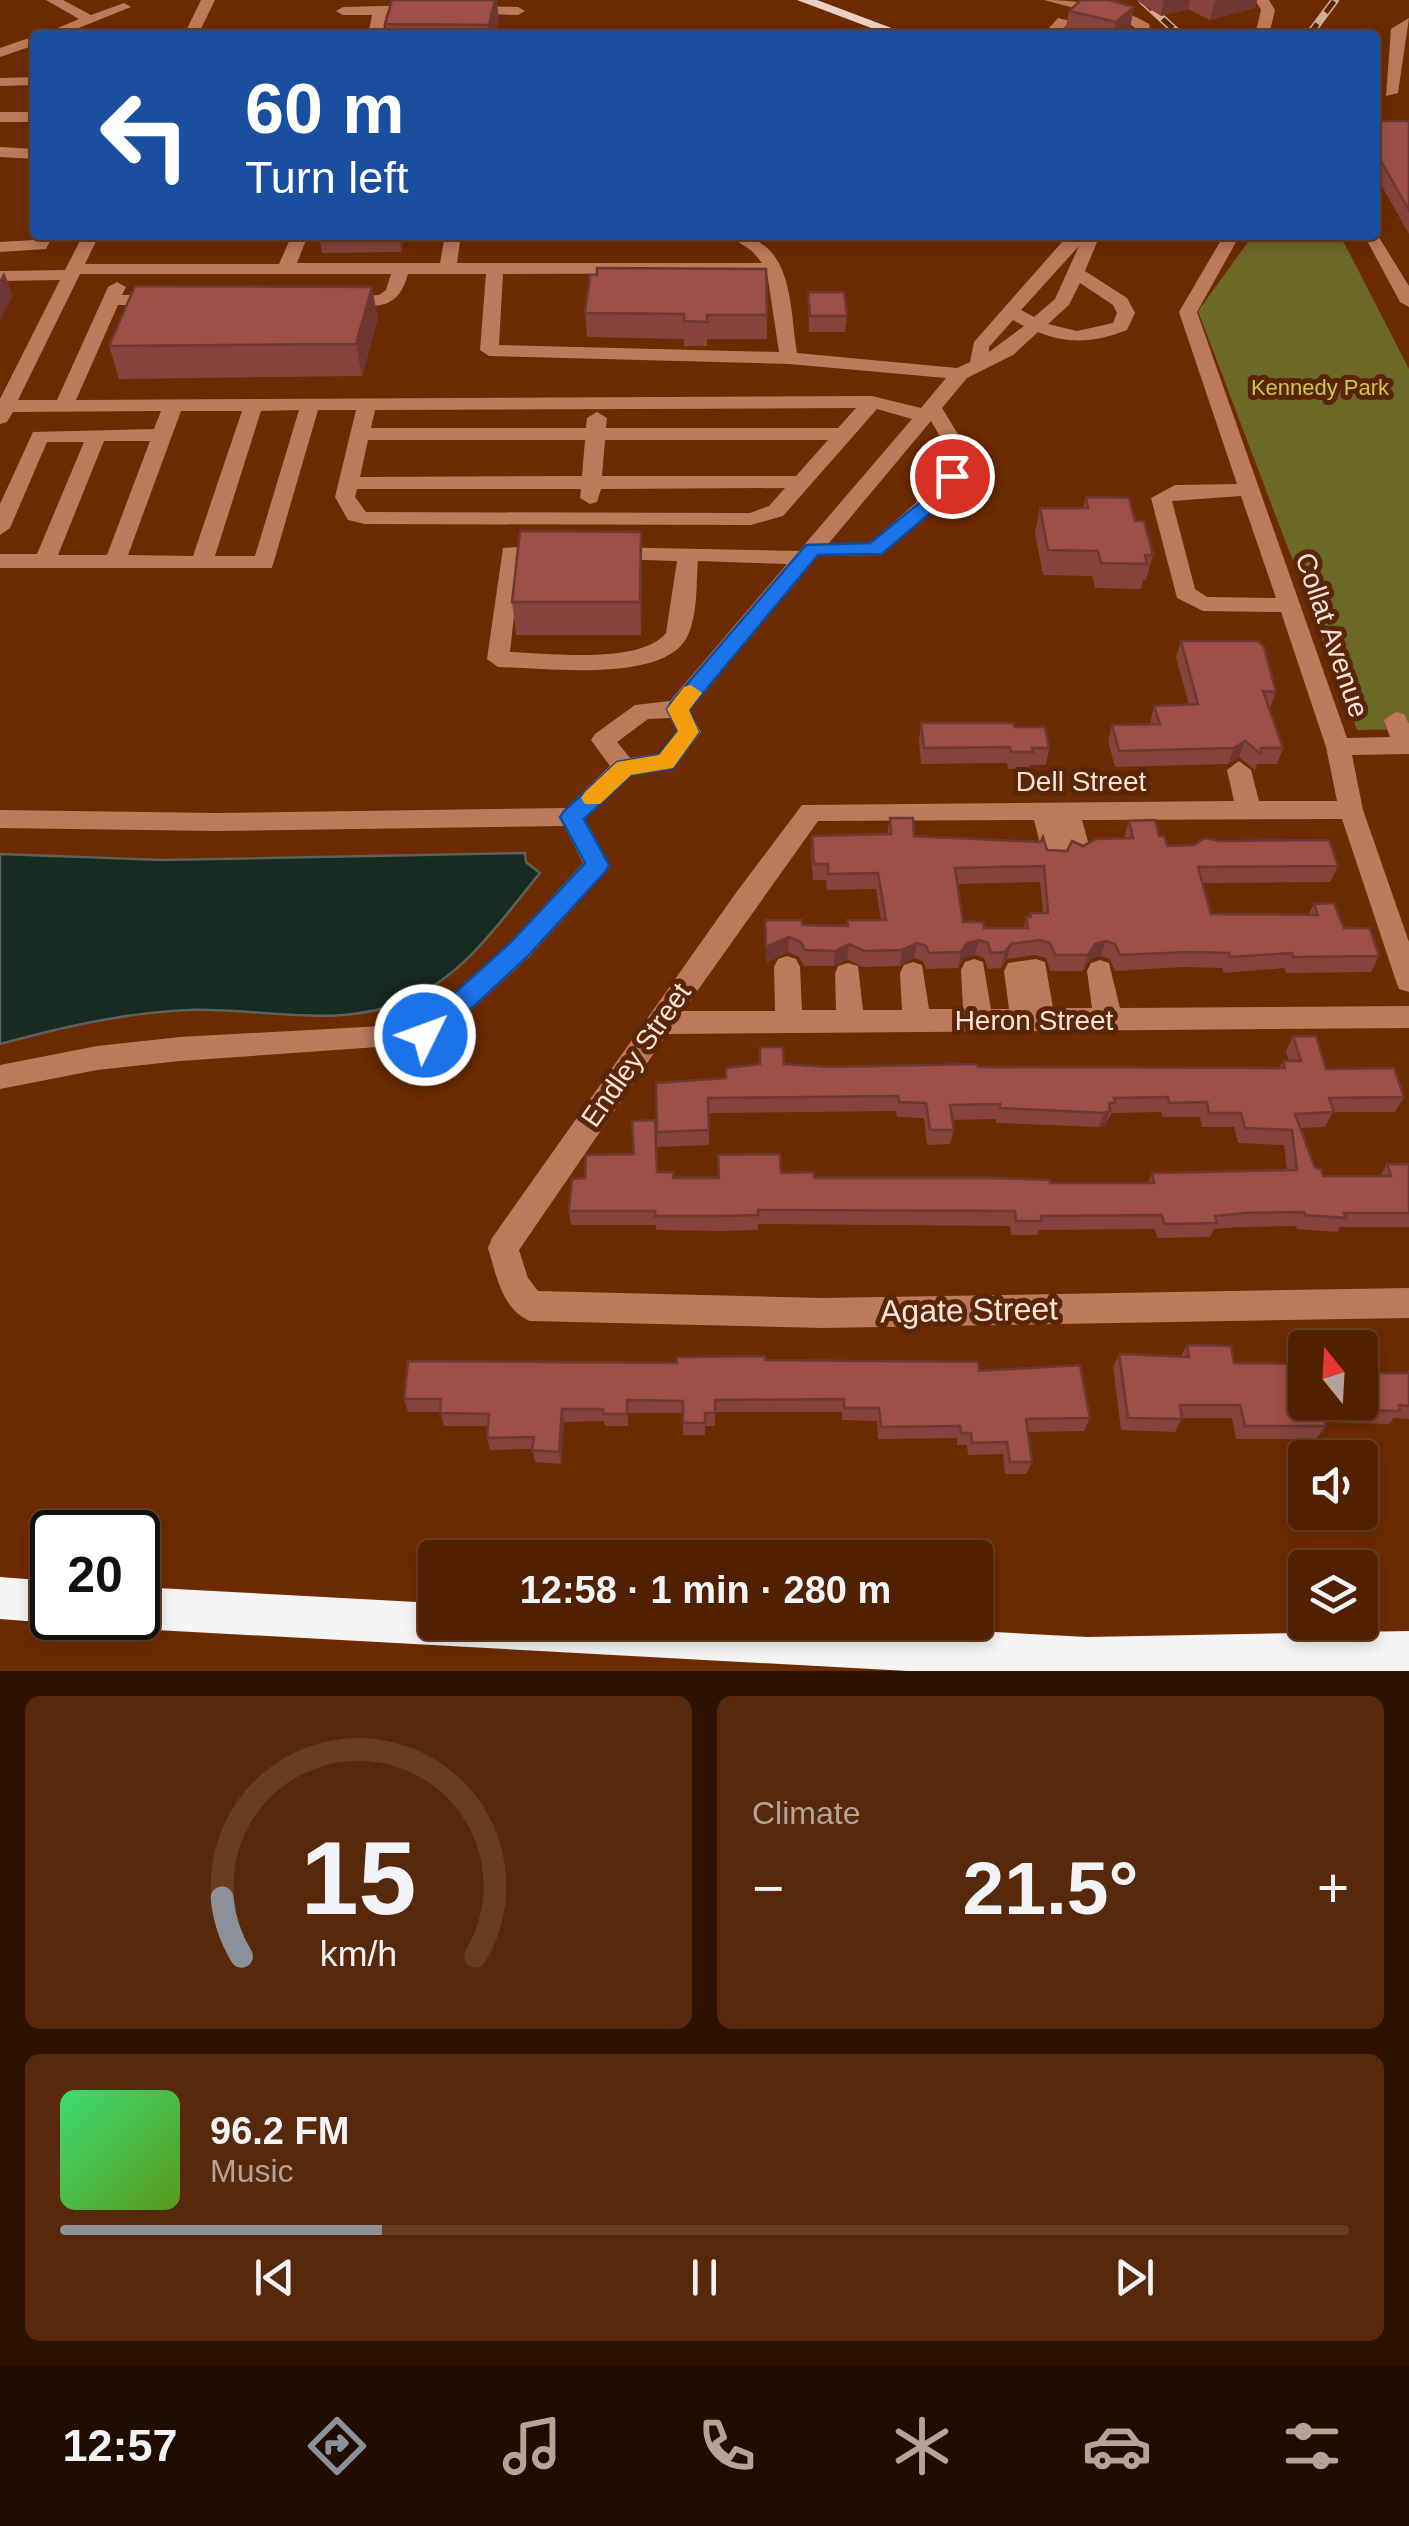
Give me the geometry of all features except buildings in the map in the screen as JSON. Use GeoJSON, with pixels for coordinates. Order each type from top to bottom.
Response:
{"type":"FeatureCollection","features":[{"type":"Feature","properties":{"kind":"highway"},"geometry":{"type":"LineString","coordinates":[[0,1598],[30,1600]]}},
{"type":"Feature","properties":{"kind":"highway"},"geometry":{"type":"LineString","coordinates":[[160,1609],[1086,1659],[1409,1653]]}},
{"type":"Feature","properties":{"kind":"main road"},"geometry":{"type":"LineString","coordinates":[[804,0],[889,30]]}},
{"type":"Feature","properties":{"kind":"street"},"geometry":{"type":"LineString","coordinates":[[52,0],[90,20]]}},
{"type":"Feature","properties":{"kind":"street"},"geometry":{"type":"LineString","coordinates":[[194,30],[208,0]]}},
{"type":"Feature","properties":{"kind":"street"},"geometry":{"type":"LineString","coordinates":[[1051,0],[1129,18],[1144,30]]}},
{"type":"Feature","properties":{"kind":"street"},"geometry":{"type":"LineString","coordinates":[[1262,0],[1268,10],[1263,30]]}},
{"type":"Feature","properties":{"kind":"street"},"geometry":{"type":"LineString","coordinates":[[62,30],[124,7]]}},
{"type":"Feature","properties":{"kind":"street"},"geometry":{"type":"LineString","coordinates":[[343,11],[518,11]]}},
{"type":"Feature","properties":{"kind":"street"},"geometry":{"type":"LineString","coordinates":[[376,30],[380,11]]}},
{"type":"Feature","properties":{"kind":"street"},"geometry":{"type":"LineString","coordinates":[[1055,30],[1063,21]]}},
{"type":"Feature","properties":{"kind":"street"},"geometry":{"type":"LineString","coordinates":[[1409,22],[1398,29],[1383,94],[1409,93]]}},
{"type":"Feature","properties":{"kind":"street"},"geometry":{"type":"LineString","coordinates":[[2,51],[30,42]]}},
{"type":"Feature","properties":{"kind":"street"},"geometry":{"type":"LineString","coordinates":[[2,51],[30,51]]}},
{"type":"Feature","properties":{"kind":"street"},"geometry":{"type":"LineString","coordinates":[[0,82],[30,81]]}},
{"type":"Feature","properties":{"kind":"street"},"geometry":{"type":"LineString","coordinates":[[0,117],[30,117]]}},
{"type":"Feature","properties":{"kind":"street"},"geometry":{"type":"LineString","coordinates":[[0,152],[30,154]]}},
{"type":"Feature","properties":{"kind":"street"},"geometry":{"type":"LineString","coordinates":[[0,247],[40,245],[42,240]]}},
{"type":"Feature","properties":{"kind":"street"},"geometry":{"type":"LineString","coordinates":[[3,412],[88,240]]}},
{"type":"Feature","properties":{"kind":"street"},"geometry":{"type":"LineString","coordinates":[[286,268],[298,240]]}},
{"type":"Feature","properties":{"kind":"street"},"geometry":{"type":"LineString","coordinates":[[448,268],[452,240]]}},
{"type":"Feature","properties":{"kind":"street"},"geometry":{"type":"LineString","coordinates":[[745,240],[758,247],[775,268],[789,358]]}},
{"type":"Feature","properties":{"kind":"street"},"geometry":{"type":"LineString","coordinates":[[624,768],[603,740],[643,711],[678,709],[927,411],[969,367],[980,346],[1076,240]]}},
{"type":"Feature","properties":{"kind":"street"},"geometry":{"type":"LineString","coordinates":[[495,268],[489,350],[969,367],[1006,351],[1063,302],[1090,240]]}},
{"type":"Feature","properties":{"kind":"street","name":"Collat Avenue"},"geometry":{"type":"LineString","coordinates":[[1229,240],[1188,312],[1338,747],[1351,810],[1409,981]]}},
{"type":"Feature","properties":{"kind":"street"},"geometry":{"type":"LineString","coordinates":[[1375,240],[1409,302]]}},
{"type":"Feature","properties":{"kind":"street"},"geometry":{"type":"LineString","coordinates":[[64,406],[125,268]]}},
{"type":"Feature","properties":{"kind":"street"},"geometry":{"type":"LineString","coordinates":[[0,276],[125,268],[775,268]]}},
{"type":"Feature","properties":{"kind":"street"},"geometry":{"type":"LineString","coordinates":[[328,300],[383,300],[394,293],[401,268]]}},
{"type":"Feature","properties":{"kind":"street"},"geometry":{"type":"LineString","coordinates":[[1010,312],[1066,338],[1095,337],[1121,326],[1126,313],[1120,302],[1077,273]]}},
{"type":"Feature","properties":{"kind":"street"},"geometry":{"type":"LineString","coordinates":[[111,300],[190,300]]}},
{"type":"Feature","properties":{"kind":"street"},"geometry":{"type":"LineString","coordinates":[[3,412],[64,406],[872,402],[927,411],[960,454],[952,476],[936,499],[875,550],[688,557],[652,552],[510,553],[498,659],[637,660],[664,652],[677,638],[688,557]]}},
{"type":"Feature","properties":{"kind":"street"},"geometry":{"type":"LineString","coordinates":[[368,405],[344,497],[355,514],[365,518],[750,519],[776,511],[872,402]]}},
{"type":"Feature","properties":{"kind":"street"},"geometry":{"type":"LineString","coordinates":[[588,518],[598,404]]}},
{"type":"Feature","properties":{"kind":"street"},"geometry":{"type":"LineString","coordinates":[[202,562],[253,405]]}},
{"type":"Feature","properties":{"kind":"street"},"geometry":{"type":"LineString","coordinates":[[0,561],[264,562],[310,405]]}},
{"type":"Feature","properties":{"kind":"street"},"geometry":{"type":"LineString","coordinates":[[116,562],[173,406]]}},
{"type":"Feature","properties":{"kind":"street"},"geometry":{"type":"LineString","coordinates":[[0,528],[40,436],[162,434]]}},
{"type":"Feature","properties":{"kind":"street"},"geometry":{"type":"LineString","coordinates":[[360,434],[844,434]]}},
{"type":"Feature","properties":{"kind":"street"},"geometry":{"type":"LineString","coordinates":[[44,562],[96,435]]}},
{"type":"Feature","properties":{"kind":"street"},"geometry":{"type":"LineString","coordinates":[[348,484],[802,482]]}},
{"type":"Feature","properties":{"kind":"street"},"geometry":{"type":"LineString","coordinates":[[1250,490],[1175,491],[1160,498],[1185,593],[1202,604],[1290,605]]}},
{"type":"Feature","properties":{"kind":"street"},"geometry":{"type":"LineString","coordinates":[[0,819],[217,822],[572,817],[624,768],[666,762],[689,732],[678,709]]}},
{"type":"Feature","properties":{"kind":"street"},"geometry":{"type":"LineString","coordinates":[[1338,747],[1407,745],[1396,720]]}},
{"type":"Feature","properties":{"kind":"street"},"geometry":{"type":"LineString","coordinates":[[1239,770],[1249,811]]}},
{"type":"Feature","properties":{"kind":"street","name":"Dell Street"},"geometry":{"type":"LineString","coordinates":[[811,812],[1351,810]]}},
{"type":"Feature","properties":{"kind":"street"},"geometry":{"type":"LineString","coordinates":[[1056,811],[1065,852]]}},
{"type":"Feature","properties":{"kind":"street"},"geometry":{"type":"LineString","coordinates":[[1128,811],[1135,837]]}},
{"type":"Feature","properties":{"kind":"street","name":"Endley Street"},"geometry":{"type":"LineString","coordinates":[[530,1306],[514,1286],[503,1248],[811,812]]}},
{"type":"Feature","properties":{"kind":"street"},"geometry":{"type":"LineString","coordinates":[[0,1078],[96,1058],[164,1051],[425,1035],[519,950],[598,865],[572,817]]}},
{"type":"Feature","properties":{"kind":"street"},"geometry":{"type":"LineString","coordinates":[[787,967],[789,1022]]}},
{"type":"Feature","properties":{"kind":"street"},"geometry":{"type":"LineString","coordinates":[[974,970],[978,1021]]}},
{"type":"Feature","properties":{"kind":"street"},"geometry":{"type":"LineString","coordinates":[[1026,970],[1032,1020]]}},
{"type":"Feature","properties":{"kind":"street"},"geometry":{"type":"LineString","coordinates":[[1100,971],[1108,1020]]}},
{"type":"Feature","properties":{"kind":"street"},"geometry":{"type":"LineString","coordinates":[[913,973],[916,1021]]}},
{"type":"Feature","properties":{"kind":"street"},"geometry":{"type":"LineString","coordinates":[[848,974],[850,1022]]}},
{"type":"Feature","properties":{"kind":"street","name":"Heron Street"},"geometry":{"type":"LineString","coordinates":[[659,1023],[1409,1018]]}},
{"type":"Feature","properties":{"kind":"street","name":"Agate Street"},"geometry":{"type":"LineString","coordinates":[[530,1306],[822,1313],[1409,1303]]}},
{"type":"Feature","properties":{"kind":"green space","name":"Kennedy Park"},"geometry":{"type":"Polygon","coordinates":[[[1249,240],[1343,240],[1409,369],[1409,729],[1357,730],[1198,311],[1249,240]]]}},
{"type":"Feature","properties":{"kind":"shaded area"},"geometry":{"type":"Polygon","coordinates":[[[525,853],[526,862],[540,873],[465,961],[429,988],[382,1009],[328,1016],[216,1010],[140,1014],[0,1044],[0,854],[163,860],[525,853]]]}},
{"type":"Feature","properties":{"kind":"railway"},"geometry":{"type":"LineString","coordinates":[[1142,0],[1175,30]]}},
{"type":"Feature","properties":{"kind":"railway"},"geometry":{"type":"LineString","coordinates":[[1313,30],[1335,0]]}},
{"type":"Feature","properties":{"kind":"slow traffic"},"geometry":{"type":"LineString","coordinates":[[592,798],[624,768],[666,762],[689,732],[678,709],[691,693]]}},
{"type":"Feature","properties":{"kind":"route"},"geometry":{"type":"LineString","coordinates":[[425,1035],[519,950],[598,865],[572,817],[624,768],[666,762],[689,732],[678,709],[812,549],[875,550],[936,499],[952,476]]}}]}
